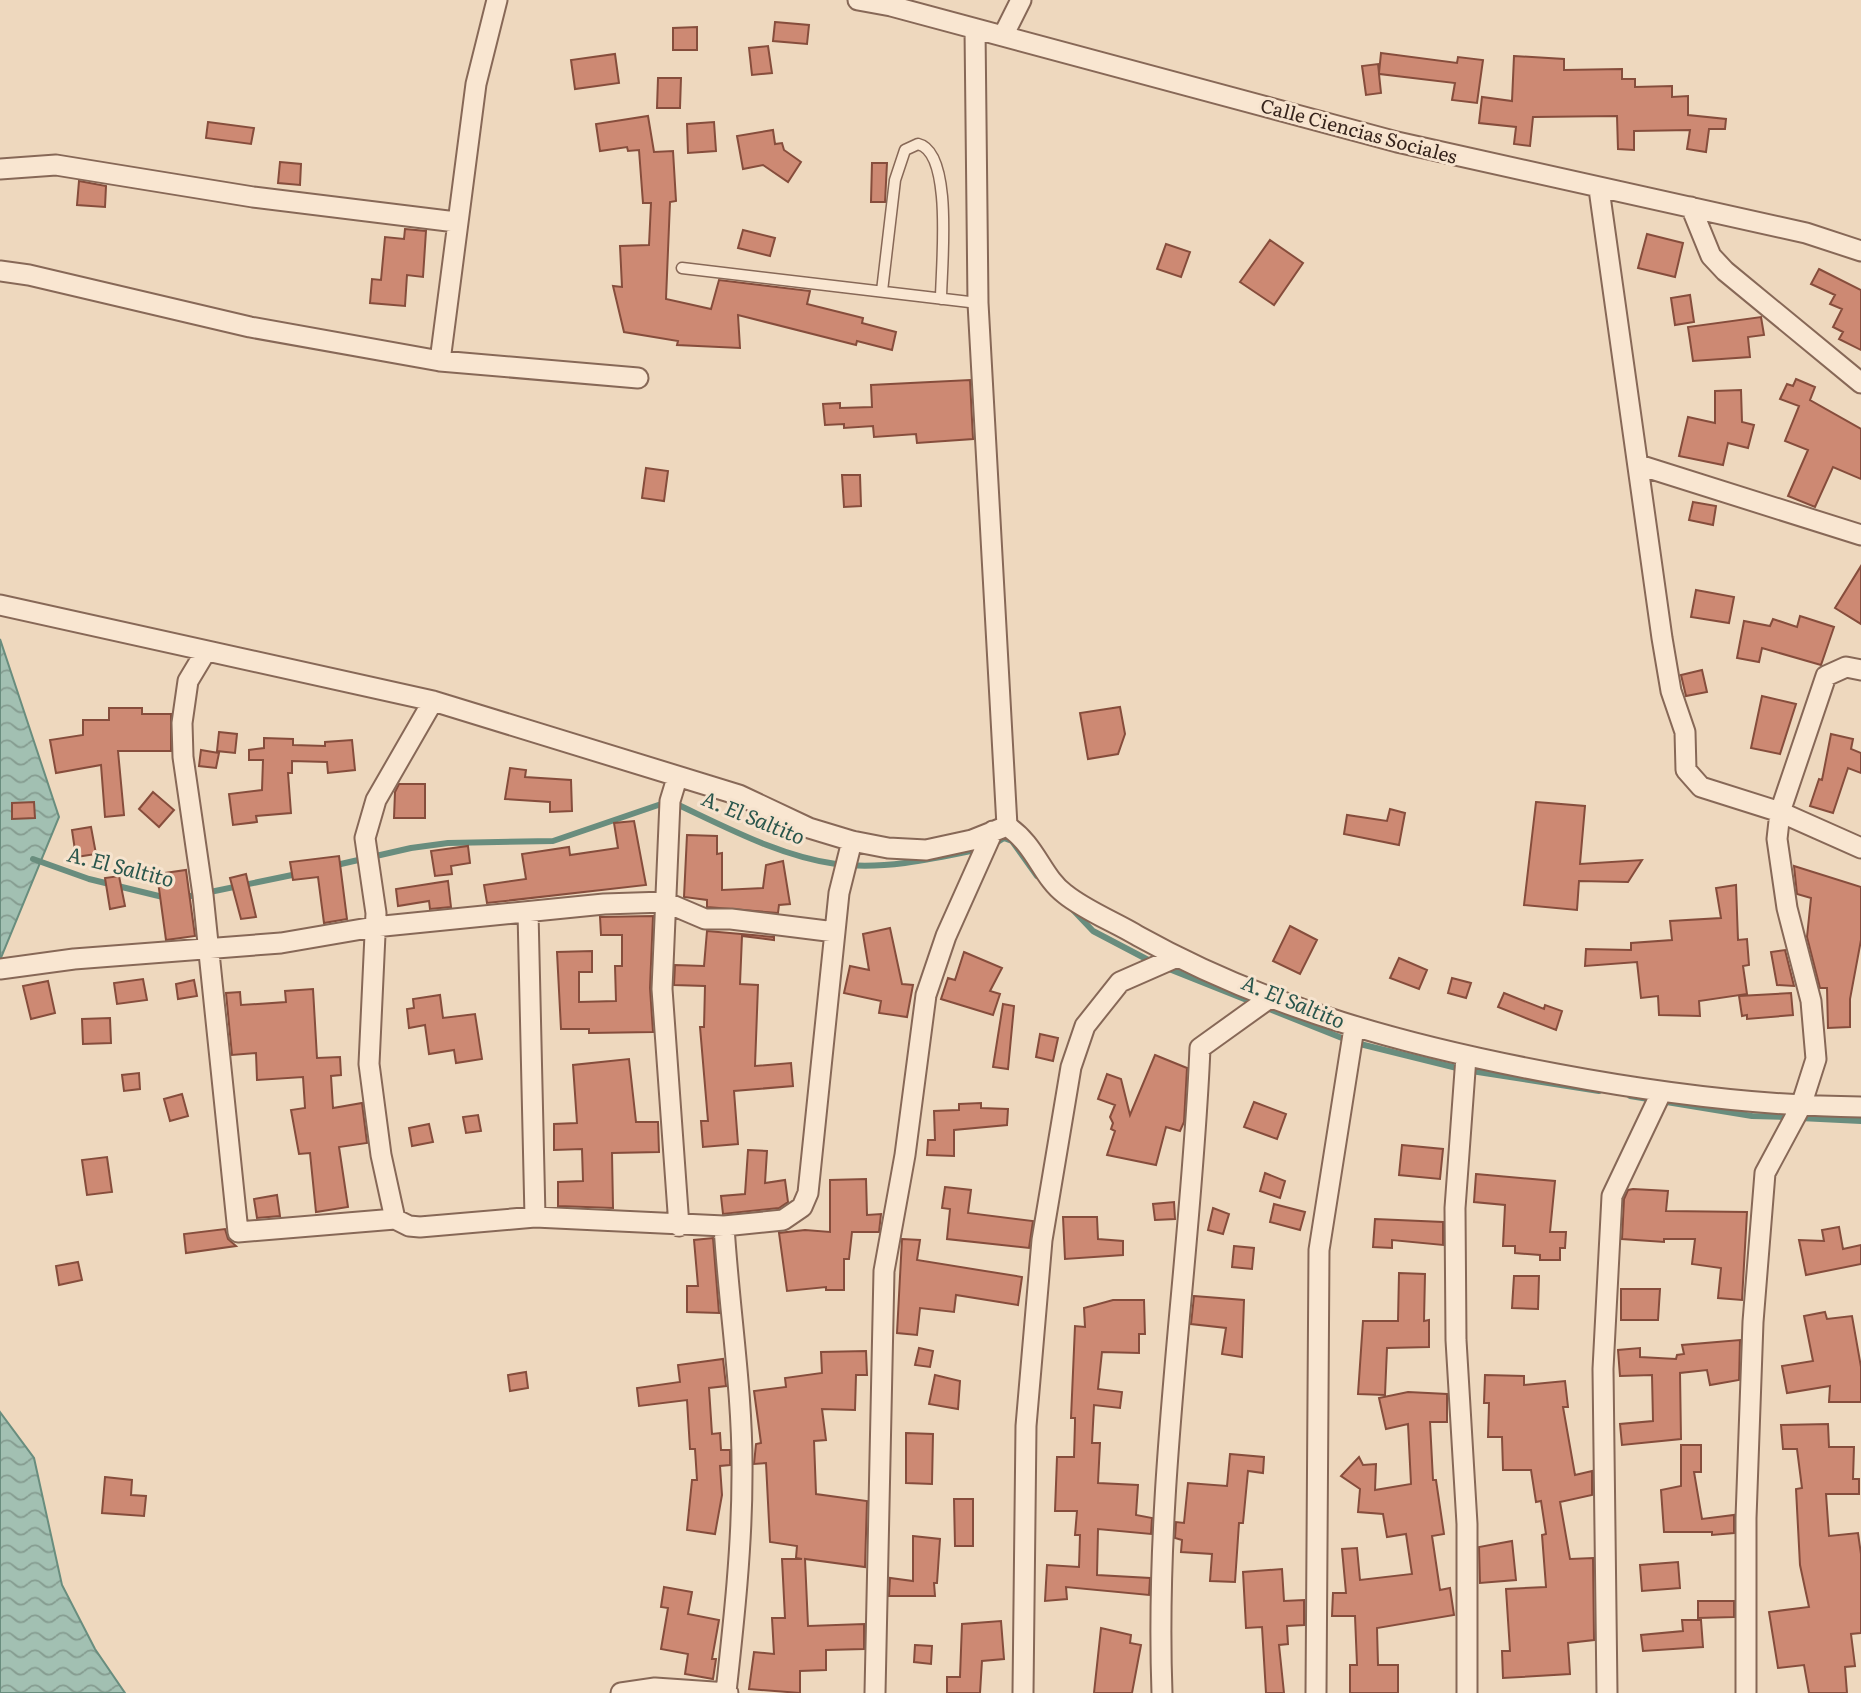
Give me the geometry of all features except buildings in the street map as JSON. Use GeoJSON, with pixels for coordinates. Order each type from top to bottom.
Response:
{"type":"FeatureCollection","features":[{"type":"Feature","properties":{"kind":"street"},"geometry":{"type":"LineString","coordinates":[[440,361],[476,84],[497,0]]}},
{"type":"Feature","properties":{"kind":"street","name":"Calle Ciencias Sociales"},"geometry":{"type":"LineString","coordinates":[[858,0],[1003,36],[1397,142],[1806,233],[1861,251]]}},
{"type":"Feature","properties":{"kind":"street"},"geometry":{"type":"LineString","coordinates":[[1003,36],[1021,0]]}},
{"type":"Feature","properties":{"kind":"street"},"geometry":{"type":"LineString","coordinates":[[875,1693],[884,1271],[905,1155],[926,995],[946,936],[1000,829],[978,303],[975,29]]}},
{"type":"Feature","properties":{"kind":"street"},"geometry":{"type":"LineString","coordinates":[[0,169],[56,164],[253,197],[456,222]]}},
{"type":"Feature","properties":{"kind":"street"},"geometry":{"type":"LineString","coordinates":[[1599,189],[1619,345],[1671,691],[1685,732],[1686,770],[1701,788],[1780,812],[1861,848]]}},
{"type":"Feature","properties":{"kind":"street"},"geometry":{"type":"LineString","coordinates":[[1691,207],[1711,256],[1725,271],[1861,383]]}},
{"type":"Feature","properties":{"kind":"street"},"geometry":{"type":"LineString","coordinates":[[0,271],[29,275],[250,327],[440,361],[638,378]]}},
{"type":"Feature","properties":{"kind":"street"},"geometry":{"type":"LineString","coordinates":[[1639,466],[1861,535]]}},
{"type":"Feature","properties":{"kind":"street"},"geometry":{"type":"LineString","coordinates":[[0,605],[433,701],[739,795],[809,828],[852,841],[888,848],[926,850],[972,840],[1000,829],[1024,837],[1063,893],[1177,957],[1270,998],[1354,1028],[1466,1057],[1661,1093],[1801,1107],[1861,1107]]}},
{"type":"Feature","properties":{"kind":"street"},"geometry":{"type":"LineString","coordinates":[[206,651],[188,681],[182,723],[183,757],[209,950],[238,1232],[395,1219],[409,1226],[421,1227],[535,1217],[679,1226],[724,1226],[783,1220],[802,1207],[808,1193],[839,893],[852,841]]}},
{"type":"Feature","properties":{"kind":"street"},"geometry":{"type":"LineString","coordinates":[[1746,1693],[1746,1518],[1754,1322],[1765,1173],[1801,1107],[1816,1059],[1816,1031],[1785,895],[1777,839],[1780,812],[1826,676],[1846,667],[1861,670]]}},
{"type":"Feature","properties":{"kind":"street"},"geometry":{"type":"LineString","coordinates":[[395,1219],[381,1155],[369,1064],[376,914],[365,838],[376,800],[433,701]]}},
{"type":"Feature","properties":{"kind":"street"},"geometry":{"type":"LineString","coordinates":[[677,778],[670,801],[662,989],[679,1226]]}},
{"type":"Feature","properties":{"kind":"street"},"geometry":{"type":"LineString","coordinates":[[0,969],[74,959],[281,943],[374,927],[665,902],[705,919],[731,919],[835,932]]}},
{"type":"Feature","properties":{"kind":"street"},"geometry":{"type":"LineString","coordinates":[[528,912],[535,1217]]}},
{"type":"Feature","properties":{"kind":"street"},"geometry":{"type":"LineString","coordinates":[[1023,1693],[1026,1426],[1042,1240],[1071,1067],[1085,1026],[1120,982],[1177,957]]}},
{"type":"Feature","properties":{"kind":"street"},"geometry":{"type":"LineString","coordinates":[[1163,1693],[1166,1488],[1196,1124],[1199,1048],[1270,998]]}},
{"type":"Feature","properties":{"kind":"street"},"geometry":{"type":"LineString","coordinates":[[1316,1693],[1319,1250],[1354,1028]]}},
{"type":"Feature","properties":{"kind":"street"},"geometry":{"type":"LineString","coordinates":[[1466,1057],[1455,1234],[1456,1340],[1467,1524],[1467,1693]]}},
{"type":"Feature","properties":{"kind":"street"},"geometry":{"type":"LineString","coordinates":[[1607,1693],[1603,1369],[1612,1195],[1661,1093]]}},
{"type":"Feature","properties":{"kind":"street"},"geometry":{"type":"LineString","coordinates":[[621,1693],[655,1688],[727,1693],[743,1475],[740,1407],[729,1318],[724,1226]]}},
{"type":"Feature","properties":{"kind":"lane"},"geometry":{"type":"LineString","coordinates":[[883,291],[895,180],[905,150],[918,144],[930,150],[941,175],[941,299]]}},
{"type":"Feature","properties":{"kind":"lane"},"geometry":{"type":"LineString","coordinates":[[682,268],[978,303]]}},
{"type":"Feature","properties":{"kind":"water"},"geometry":{"type":"Polygon","coordinates":[[[0,639],[59,817],[0,960],[0,639]]]}},
{"type":"Feature","properties":{"kind":"water"},"geometry":{"type":"Polygon","coordinates":[[[0,1412],[34,1458],[62,1585],[95,1649],[125,1693],[0,1693],[0,1412]]]}},
{"type":"Feature","properties":{"kind":"waterway","name":"A. El Saltito"},"geometry":{"type":"LineString","coordinates":[[332,866],[411,848],[448,843],[553,841],[670,801],[772,847],[836,864],[891,865],[981,849]]}},
{"type":"Feature","properties":{"kind":"waterway","name":"A. El Saltito"},"geometry":{"type":"LineString","coordinates":[[991,846],[1004,838],[1012,841],[1037,876]]}},
{"type":"Feature","properties":{"kind":"waterway","name":"A. El Saltito"},"geometry":{"type":"LineString","coordinates":[[33,859],[89,879],[167,898]]}},
{"type":"Feature","properties":{"kind":"waterway","name":"A. El Saltito"},"geometry":{"type":"LineString","coordinates":[[181,898],[297,874]]}},
{"type":"Feature","properties":{"kind":"waterway","name":"A. El Saltito"},"geometry":{"type":"LineString","coordinates":[[1073,910],[1093,931],[1154,963]]}},
{"type":"Feature","properties":{"kind":"waterway","name":"A. El Saltito"},"geometry":{"type":"LineString","coordinates":[[1164,967],[1352,1042],[1465,1070],[1599,1091]]}},
{"type":"Feature","properties":{"kind":"waterway","name":"A. El Saltito"},"geometry":{"type":"LineString","coordinates":[[1630,1096],[1752,1116],[1789,1117]]}},
{"type":"Feature","properties":{"kind":"waterway","name":"A. El Saltito"},"geometry":{"type":"LineString","coordinates":[[1800,1118],[1861,1121]]}}]}
